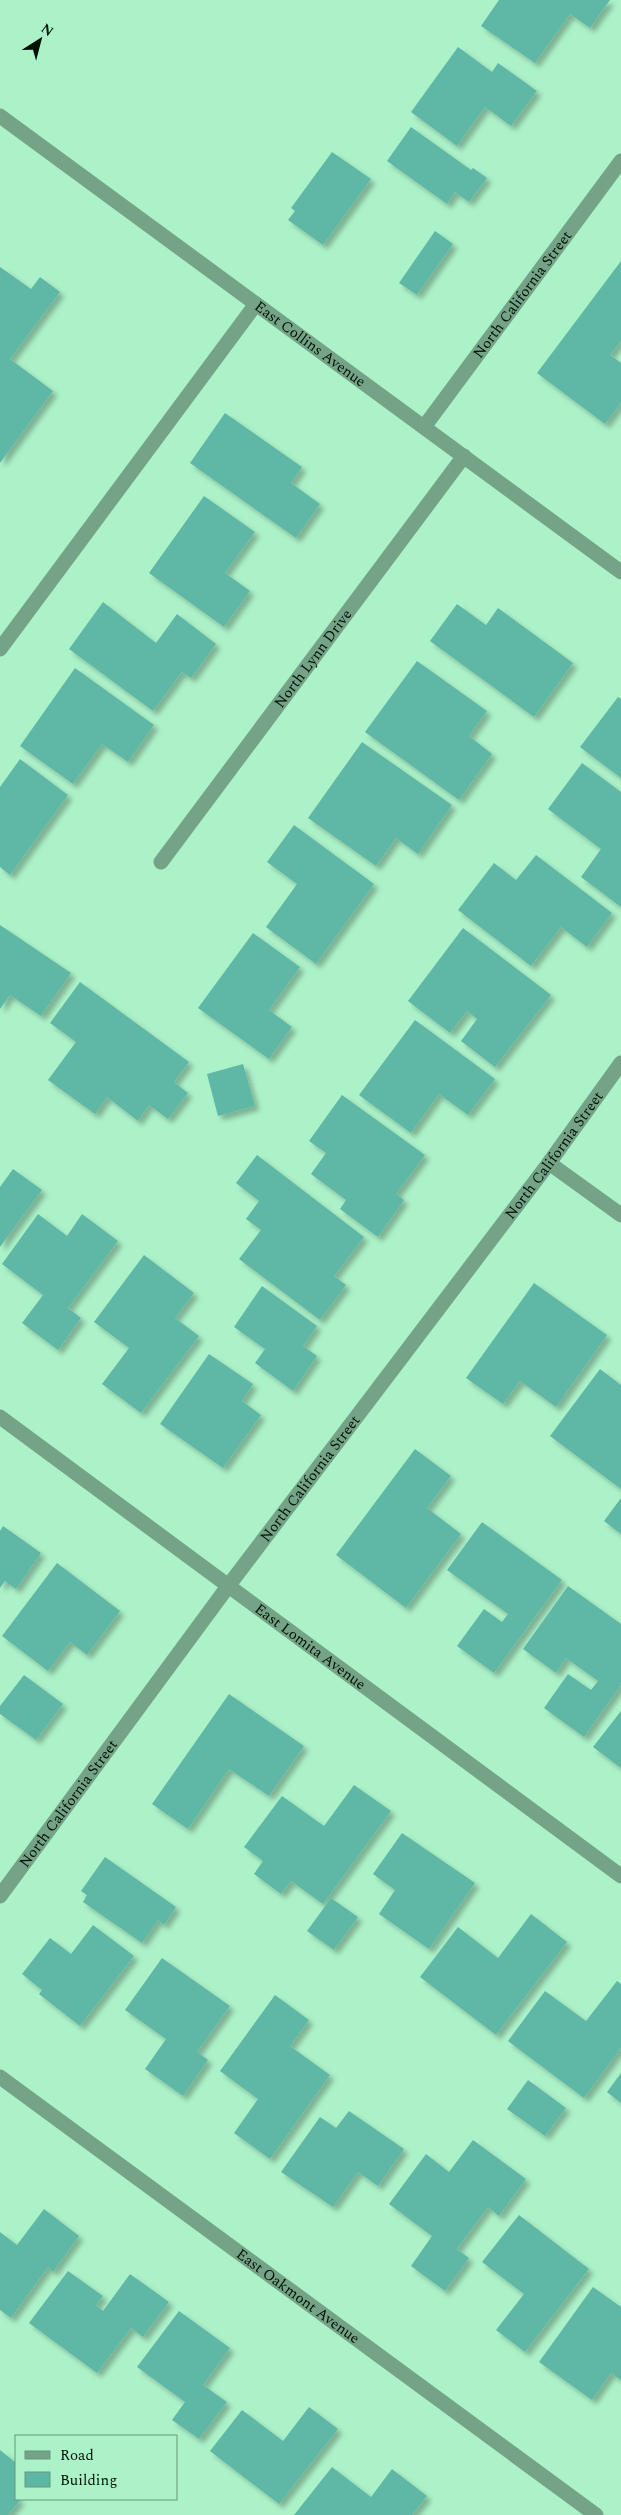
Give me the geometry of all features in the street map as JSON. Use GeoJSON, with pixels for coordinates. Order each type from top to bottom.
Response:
{"type":"FeatureCollection","features":[{"type":"Feature","properties":{"kind":"street","name":"East Collins Avenue"},"geometry":{"type":"LineString","coordinates":[[0,116],[621,572]]}},
{"type":"Feature","properties":{"kind":"street","name":"North California Street"},"geometry":{"type":"LineString","coordinates":[[424,427],[621,162]]}},
{"type":"Feature","properties":{"kind":"street"},"geometry":{"type":"LineString","coordinates":[[0,649],[256,304]]}},
{"type":"Feature","properties":{"kind":"street","name":"North Lynn Drive"},"geometry":{"type":"LineString","coordinates":[[161,862],[464,456]]}},
{"type":"Feature","properties":{"kind":"street","name":"North California Street"},"geometry":{"type":"LineString","coordinates":[[0,1896],[229,1585],[549,1163],[621,1064]]}},
{"type":"Feature","properties":{"kind":"street"},"geometry":{"type":"LineString","coordinates":[[549,1163],[621,1215]]}},
{"type":"Feature","properties":{"kind":"street","name":"East Lomita Avenue"},"geometry":{"type":"LineString","coordinates":[[0,1417],[621,1876]]}},
{"type":"Feature","properties":{"kind":"street","name":"East Oakmont Avenue"},"geometry":{"type":"LineString","coordinates":[[0,2077],[596,2515]]}},
{"type":"Feature","properties":{"kind":"building"},"geometry":{"type":"Polygon","coordinates":[[[499,0],[610,0],[590,28],[570,14],[535,63],[481,26],[499,0]]]}},
{"type":"Feature","properties":{"kind":"building"},"geometry":{"type":"Polygon","coordinates":[[[458,47],[492,72],[498,63],[537,91],[511,126],[485,107],[457,146],[411,112],[458,47]]]}},
{"type":"Feature","properties":{"kind":"building"},"geometry":{"type":"Polygon","coordinates":[[[411,127],[471,170],[473,168],[487,178],[469,202],[455,192],[447,204],[387,161],[411,127]]]}},
{"type":"Feature","properties":{"kind":"building"},"geometry":{"type":"Polygon","coordinates":[[[332,152],[371,179],[323,245],[288,220],[295,211],[291,208],[332,152]]]}},
{"type":"Feature","properties":{"kind":"building"},"geometry":{"type":"Polygon","coordinates":[[[435,231],[453,244],[417,295],[399,283],[435,231]]]}},
{"type":"Feature","properties":{"kind":"building"},"geometry":{"type":"Polygon","coordinates":[[[621,261],[621,341],[610,355],[621,363],[621,403],[605,424],[537,373],[621,261]]]}},
{"type":"Feature","properties":{"kind":"building"},"geometry":{"type":"Polygon","coordinates":[[[0,267],[31,289],[40,277],[60,292],[10,359],[53,391],[0,463],[0,267]]]}},
{"type":"Feature","properties":{"kind":"building"},"geometry":{"type":"Polygon","coordinates":[[[225,413],[302,467],[291,483],[320,504],[296,538],[190,463],[225,413]]]}},
{"type":"Feature","properties":{"kind":"building"},"geometry":{"type":"Polygon","coordinates":[[[204,496],[255,532],[225,573],[250,591],[224,627],[149,573],[204,496]]]}},
{"type":"Feature","properties":{"kind":"building"},"geometry":{"type":"Polygon","coordinates":[[[103,602],[156,643],[177,614],[216,644],[191,678],[182,672],[153,711],[69,649],[103,602]]]}},
{"type":"Feature","properties":{"kind":"building"},"geometry":{"type":"Polygon","coordinates":[[[457,604],[486,625],[498,608],[573,663],[534,717],[430,641],[457,604]]]}},
{"type":"Feature","properties":{"kind":"building"},"geometry":{"type":"Polygon","coordinates":[[[417,661],[487,711],[469,736],[492,754],[459,800],[365,732],[417,661]]]}},
{"type":"Feature","properties":{"kind":"building"},"geometry":{"type":"Polygon","coordinates":[[[75,668],[154,725],[128,762],[102,744],[73,784],[20,746],[75,668]]]}},
{"type":"Feature","properties":{"kind":"building"},"geometry":{"type":"Polygon","coordinates":[[[618,697],[621,699],[621,778],[580,747],[618,697]]]}},
{"type":"Feature","properties":{"kind":"building"},"geometry":{"type":"Polygon","coordinates":[[[362,742],[452,805],[418,854],[396,838],[376,866],[308,818],[362,742]]]}},
{"type":"Feature","properties":{"kind":"building"},"geometry":{"type":"Polygon","coordinates":[[[20,759],[68,795],[10,875],[0,867],[0,787],[20,759]]]}},
{"type":"Feature","properties":{"kind":"building"},"geometry":{"type":"Polygon","coordinates":[[[582,763],[621,792],[621,907],[581,877],[601,849],[548,809],[582,763]]]}},
{"type":"Feature","properties":{"kind":"building"},"geometry":{"type":"Polygon","coordinates":[[[294,825],[374,884],[316,964],[266,927],[297,884],[267,862],[294,825]]]}},
{"type":"Feature","properties":{"kind":"building"},"geometry":{"type":"Polygon","coordinates":[[[536,855],[612,913],[587,947],[561,927],[531,966],[458,910],[494,863],[516,880],[536,855]]]}},
{"type":"Feature","properties":{"kind":"building"},"geometry":{"type":"Polygon","coordinates":[[[0,925],[71,973],[41,1016],[10,995],[0,1009],[0,925]]]}},
{"type":"Feature","properties":{"kind":"building"},"geometry":{"type":"Polygon","coordinates":[[[463,928],[551,995],[495,1067],[461,1041],[477,1019],[467,1011],[450,1033],[408,1001],[463,928]]]}},
{"type":"Feature","properties":{"kind":"building"},"geometry":{"type":"Polygon","coordinates":[[[253,933],[300,967],[269,1010],[292,1027],[269,1059],[198,1008],[253,933]]]}},
{"type":"Feature","properties":{"kind":"building"},"geometry":{"type":"Polygon","coordinates":[[[80,982],[189,1062],[174,1082],[188,1093],[168,1119],[149,1105],[138,1121],[107,1097],[95,1114],[48,1080],[76,1042],[50,1023],[80,982]]]}},
{"type":"Feature","properties":{"kind":"building"},"geometry":{"type":"Polygon","coordinates":[[[415,1020],[495,1079],[468,1115],[439,1094],[411,1133],[359,1095],[415,1020]]]}},
{"type":"Feature","properties":{"kind":"building"},"geometry":{"type":"Polygon","coordinates":[[[243,1064],[255,1106],[218,1116],[207,1074],[243,1064]]]}},
{"type":"Feature","properties":{"kind":"building"},"geometry":{"type":"Polygon","coordinates":[[[342,1095],[425,1155],[396,1194],[404,1200],[378,1237],[340,1209],[346,1200],[311,1174],[326,1153],[309,1141],[342,1095]]]}},
{"type":"Feature","properties":{"kind":"building"},"geometry":{"type":"Polygon","coordinates":[[[257,1155],[364,1237],[334,1276],[346,1285],[320,1320],[239,1259],[261,1230],[246,1219],[259,1201],[236,1183],[257,1155]]]}},
{"type":"Feature","properties":{"kind":"building"},"geometry":{"type":"Polygon","coordinates":[[[13,1169],[42,1190],[0,1247],[0,1187],[13,1169]]]}},
{"type":"Feature","properties":{"kind":"building"},"geometry":{"type":"Polygon","coordinates":[[[38,1214],[67,1236],[82,1214],[118,1241],[68,1308],[81,1318],[58,1350],[22,1323],[43,1295],[2,1264],[38,1214]]]}},
{"type":"Feature","properties":{"kind":"building"},"geometry":{"type":"Polygon","coordinates":[[[144,1255],[194,1293],[175,1318],[199,1336],[141,1413],[102,1384],[129,1348],[94,1322],[144,1255]]]}},
{"type":"Feature","properties":{"kind":"building"},"geometry":{"type":"Polygon","coordinates":[[[534,1283],[607,1335],[556,1407],[520,1381],[503,1404],[466,1378],[534,1283]]]}},
{"type":"Feature","properties":{"kind":"building"},"geometry":{"type":"Polygon","coordinates":[[[262,1286],[317,1326],[303,1346],[317,1356],[293,1391],[255,1363],[265,1349],[234,1327],[262,1286]]]}},
{"type":"Feature","properties":{"kind":"building"},"geometry":{"type":"Polygon","coordinates":[[[209,1354],[253,1384],[242,1401],[261,1415],[223,1468],[160,1424],[209,1354]]]}},
{"type":"Feature","properties":{"kind":"building"},"geometry":{"type":"Polygon","coordinates":[[[600,1369],[621,1385],[621,1489],[550,1436],[600,1369]]]}},
{"type":"Feature","properties":{"kind":"building"},"geometry":{"type":"Polygon","coordinates":[[[415,1449],[451,1476],[427,1508],[461,1534],[406,1608],[336,1555],[415,1449]]]}},
{"type":"Feature","properties":{"kind":"building"},"geometry":{"type":"Polygon","coordinates":[[[621,1498],[621,1534],[604,1521],[621,1498]]]}},
{"type":"Feature","properties":{"kind":"building"},"geometry":{"type":"Polygon","coordinates":[[[482,1522],[562,1580],[494,1673],[457,1646],[484,1609],[502,1622],[508,1614],[447,1570],[482,1522]]]}},
{"type":"Feature","properties":{"kind":"building"},"geometry":{"type":"Polygon","coordinates":[[[3,1526],[41,1553],[16,1589],[5,1581],[0,1588],[0,1531],[3,1526]]]}},
{"type":"Feature","properties":{"kind":"building"},"geometry":{"type":"Polygon","coordinates":[[[57,1563],[120,1611],[87,1655],[70,1642],[48,1671],[2,1636],[57,1563]]]}},
{"type":"Feature","properties":{"kind":"building"},"geometry":{"type":"Polygon","coordinates":[[[568,1586],[621,1624],[621,1685],[584,1737],[544,1708],[568,1674],[591,1690],[598,1681],[566,1658],[556,1673],[523,1649],[568,1586]]]}},
{"type":"Feature","properties":{"kind":"building"},"geometry":{"type":"Polygon","coordinates":[[[24,1675],[63,1704],[36,1740],[0,1714],[0,1706],[24,1675]]]}},
{"type":"Feature","properties":{"kind":"building"},"geometry":{"type":"Polygon","coordinates":[[[229,1694],[304,1746],[269,1796],[229,1769],[188,1829],[152,1804],[229,1694]]]}},
{"type":"Feature","properties":{"kind":"building"},"geometry":{"type":"Polygon","coordinates":[[[621,1711],[621,1768],[593,1747],[621,1711]]]}},
{"type":"Feature","properties":{"kind":"building"},"geometry":{"type":"Polygon","coordinates":[[[354,1785],[391,1811],[323,1904],[291,1881],[281,1894],[254,1874],[263,1861],[244,1847],[282,1796],[324,1826],[354,1785]]]}},
{"type":"Feature","properties":{"kind":"building"},"geometry":{"type":"Polygon","coordinates":[[[402,1833],[475,1883],[429,1949],[379,1914],[395,1890],[373,1874],[402,1833]]]}},
{"type":"Feature","properties":{"kind":"building"},"geometry":{"type":"Polygon","coordinates":[[[105,1857],[176,1907],[164,1925],[158,1920],[142,1943],[83,1902],[87,1895],[81,1891],[105,1857]]]}},
{"type":"Feature","properties":{"kind":"building"},"geometry":{"type":"Polygon","coordinates":[[[331,1898],[358,1917],[334,1950],[307,1931],[331,1898]]]}},
{"type":"Feature","properties":{"kind":"building"},"geometry":{"type":"Polygon","coordinates":[[[531,1914],[567,1942],[496,2035],[420,1977],[458,1927],[498,1958],[531,1914]]]}},
{"type":"Feature","properties":{"kind":"building"},"geometry":{"type":"Polygon","coordinates":[[[93,1925],[134,1956],[80,2026],[39,1994],[42,1990],[22,1974],[50,1938],[71,1954],[93,1925]]]}},
{"type":"Feature","properties":{"kind":"building"},"geometry":{"type":"Polygon","coordinates":[[[162,1958],[230,2006],[197,2052],[208,2060],[183,2096],[145,2069],[166,2039],[125,2010],[162,1958]]]}},
{"type":"Feature","properties":{"kind":"building"},"geometry":{"type":"Polygon","coordinates":[[[617,1981],[621,1984],[621,2048],[584,2098],[508,2041],[545,1991],[586,2021],[617,1981]]]}},
{"type":"Feature","properties":{"kind":"building"},"geometry":{"type":"Polygon","coordinates":[[[275,1995],[309,2020],[290,2046],[330,2075],[270,2159],[234,2133],[258,2099],[220,2071],[275,1995]]]}},
{"type":"Feature","properties":{"kind":"building"},"geometry":{"type":"Polygon","coordinates":[[[621,2073],[621,2103],[607,2092],[621,2073]]]}},
{"type":"Feature","properties":{"kind":"building"},"geometry":{"type":"Polygon","coordinates":[[[528,2080],[566,2108],[545,2136],[507,2109],[528,2080]]]}},
{"type":"Feature","properties":{"kind":"building"},"geometry":{"type":"Polygon","coordinates":[[[349,2111],[404,2149],[378,2186],[358,2172],[333,2207],[281,2172],[320,2117],[336,2128],[349,2111]]]}},
{"type":"Feature","properties":{"kind":"building"},"geometry":{"type":"Polygon","coordinates":[[[473,2140],[526,2179],[499,2216],[488,2207],[457,2249],[469,2258],[445,2291],[411,2266],[432,2236],[389,2204],[426,2154],[449,2172],[473,2140]]]}},
{"type":"Feature","properties":{"kind":"building"},"geometry":{"type":"Polygon","coordinates":[[[44,2209],[79,2236],[53,2272],[48,2267],[11,2318],[0,2310],[0,2232],[17,2245],[44,2209]]]}},
{"type":"Feature","properties":{"kind":"building"},"geometry":{"type":"Polygon","coordinates":[[[519,2215],[589,2269],[525,2352],[496,2330],[524,2294],[482,2262],[519,2215]]]}},
{"type":"Feature","properties":{"kind":"building"},"geometry":{"type":"Polygon","coordinates":[[[68,2271],[103,2296],[96,2305],[103,2311],[130,2274],[169,2302],[143,2337],[131,2328],[97,2373],[29,2323],[68,2271]]]}},
{"type":"Feature","properties":{"kind":"building"},"geometry":{"type":"Polygon","coordinates":[[[593,2287],[621,2307],[621,2380],[611,2373],[592,2400],[539,2362],[593,2287]]]}},
{"type":"Feature","properties":{"kind":"building"},"geometry":{"type":"Polygon","coordinates":[[[179,2311],[230,2348],[203,2385],[227,2402],[199,2439],[172,2420],[185,2402],[137,2367],[179,2311]]]}},
{"type":"Feature","properties":{"kind":"building"},"geometry":{"type":"Polygon","coordinates":[[[309,2407],[338,2429],[279,2504],[210,2451],[242,2410],[283,2441],[309,2407]]]}},
{"type":"Feature","properties":{"kind":"building"},"geometry":{"type":"Polygon","coordinates":[[[0,2450],[15,2462],[15,2500],[20,2500],[8,2515],[0,2515],[0,2450]]]}},
{"type":"Feature","properties":{"kind":"building"},"geometry":{"type":"Polygon","coordinates":[[[332,2467],[371,2497],[392,2469],[427,2496],[412,2515],[294,2515],[332,2467]]]}}]}
